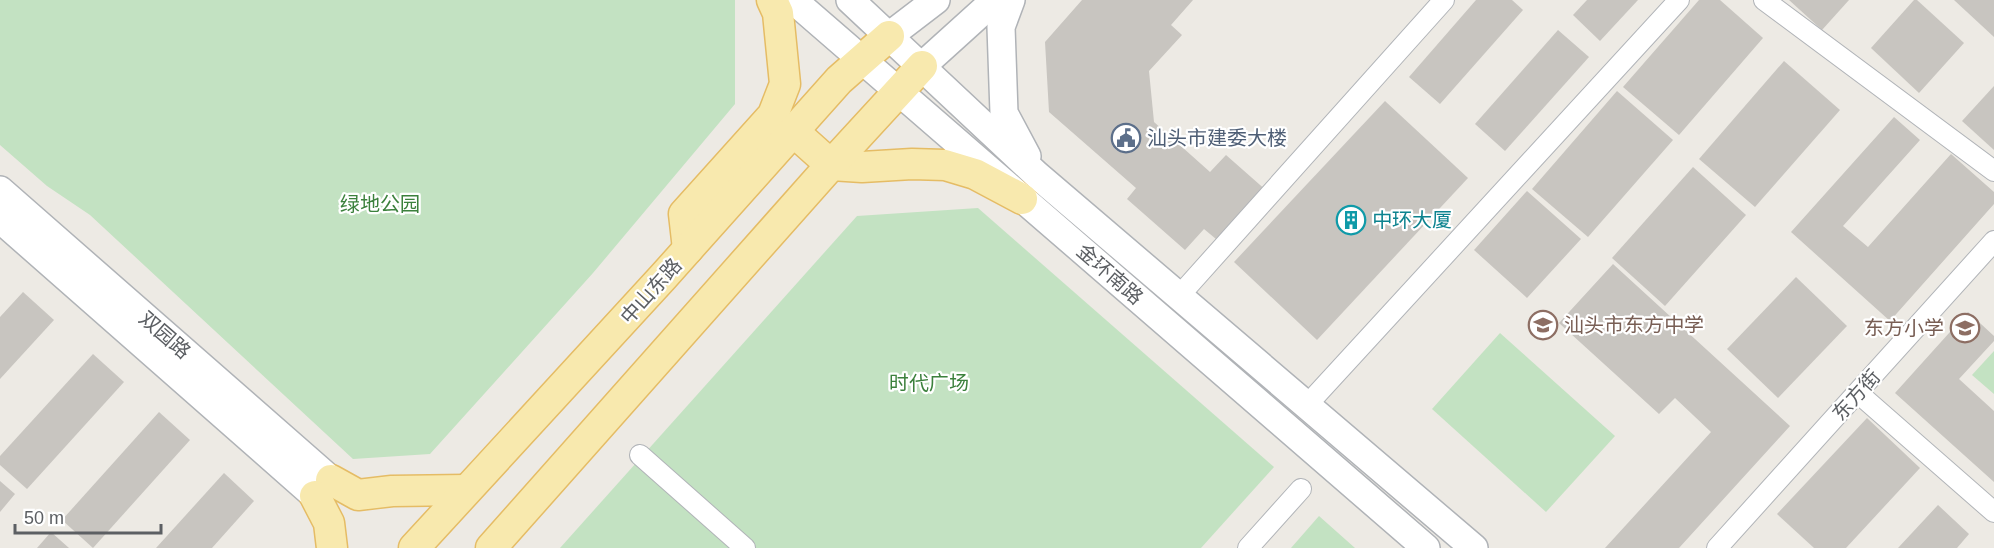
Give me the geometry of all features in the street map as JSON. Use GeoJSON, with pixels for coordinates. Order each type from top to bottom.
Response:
{"type":"FeatureCollection","features":[{"type":"Feature","properties":{"kind":"main road"},"geometry":{"type":"LineString","coordinates":[[688,249],[684,214],[773,115],[785,84],[778,13],[772,0]]}},
{"type":"Feature","properties":{"kind":"main road","name":"金环南路"},"geometry":{"type":"LineString","coordinates":[[793,0],[898,91],[1179,296],[1474,548]]}},
{"type":"Feature","properties":{"kind":"main road","name":"金环南路"},"geometry":{"type":"LineString","coordinates":[[850,0],[922,66],[1030,187],[1426,548]]}},
{"type":"Feature","properties":{"kind":"main road"},"geometry":{"type":"LineString","coordinates":[[889,36],[936,0]]}},
{"type":"Feature","properties":{"kind":"main road"},"geometry":{"type":"LineString","coordinates":[[491,548],[898,91],[922,66],[995,0]]}},
{"type":"Feature","properties":{"kind":"main road"},"geometry":{"type":"LineString","coordinates":[[1011,0],[1001,27],[1004,113],[1030,187]]}},
{"type":"Feature","properties":{"kind":"main road","name":"中山东路"},"geometry":{"type":"LineString","coordinates":[[414,548],[688,249],[839,80],[889,36]]}},
{"type":"Feature","properties":{"kind":"main road"},"geometry":{"type":"LineString","coordinates":[[793,132],[831,165],[862,167],[945,165],[1030,187]]}},
{"type":"Feature","properties":{"kind":"main road","name":"双园路"},"geometry":{"type":"LineString","coordinates":[[0,190],[323,488]]}},
{"type":"Feature","properties":{"kind":"main road","name":"双园路"},"geometry":{"type":"LineString","coordinates":[[0,219],[323,488]]}},
{"type":"Feature","properties":{"kind":"main road"},"geometry":{"type":"LineString","coordinates":[[332,548],[323,488],[358,495],[392,491],[466,490]]}},
{"type":"Feature","properties":{"kind":"street"},"geometry":{"type":"LineString","coordinates":[[1179,296],[1444,0]]}},
{"type":"Feature","properties":{"kind":"street"},"geometry":{"type":"LineString","coordinates":[[1307,405],[1679,0]]}},
{"type":"Feature","properties":{"kind":"street"},"geometry":{"type":"LineString","coordinates":[[1764,0],[1994,171]]}},
{"type":"Feature","properties":{"kind":"street","name":"东方街"},"geometry":{"type":"LineString","coordinates":[[1717,548],[1994,241]]}},
{"type":"Feature","properties":{"kind":"street"},"geometry":{"type":"LineString","coordinates":[[1858,393],[1994,512]]}},
{"type":"Feature","properties":{"kind":"street"},"geometry":{"type":"LineString","coordinates":[[640,455],[745,548]]}},
{"type":"Feature","properties":{"kind":"street"},"geometry":{"type":"LineString","coordinates":[[1248,548],[1301,489]]}},
{"type":"Feature","properties":{"kind":"green space","name":"绿地公园"},"geometry":{"type":"Polygon","coordinates":[[[0,0],[735,0],[735,104],[593,273],[430,454],[353,459],[90,215],[47,186],[0,145],[0,0]]]}},
{"type":"Feature","properties":{"kind":"green space","name":"时代广场"},"geometry":{"type":"Polygon","coordinates":[[[978,208],[1274,467],[1201,548],[560,548],[857,216],[978,208]]]}},
{"type":"Feature","properties":{"kind":"green space"},"geometry":{"type":"Polygon","coordinates":[[[1500,333],[1615,436],[1546,512],[1432,409],[1500,333]]]}},
{"type":"Feature","properties":{"kind":"green space"},"geometry":{"type":"Polygon","coordinates":[[[1994,351],[1994,394],[1972,375],[1994,351]]]}},
{"type":"Feature","properties":{"kind":"green space"},"geometry":{"type":"Polygon","coordinates":[[[1319,516],[1355,548],[1291,548],[1319,516]]]}},
{"type":"Feature","properties":{"kind":"building","name":"汕头市建委大楼"},"geometry":{"type":"Polygon","coordinates":[[[1082,0],[1193,0],[1171,25],[1182,35],[1149,71],[1154,122],[1210,172],[1226,155],[1268,192],[1222,244],[1204,229],[1185,250],[1127,199],[1136,188],[1049,112],[1045,42],[1082,0]]]}},
{"type":"Feature","properties":{"kind":"building"},"geometry":{"type":"Polygon","coordinates":[[[1476,0],[1512,0],[1523,10],[1440,104],[1409,77],[1476,0]]]}},
{"type":"Feature","properties":{"kind":"building"},"geometry":{"type":"Polygon","coordinates":[[[1587,0],[1638,0],[1600,41],[1573,15],[1587,0]]]}},
{"type":"Feature","properties":{"kind":"building"},"geometry":{"type":"Polygon","coordinates":[[[1699,0],[1720,0],[1763,38],[1679,135],[1623,87],[1699,0]]]}},
{"type":"Feature","properties":{"kind":"building"},"geometry":{"type":"Polygon","coordinates":[[[1789,0],[1849,0],[1822,30],[1789,0]]]}},
{"type":"Feature","properties":{"kind":"building"},"geometry":{"type":"Polygon","coordinates":[[[1914,0],[1917,0],[1964,43],[1919,93],[1871,48],[1914,0]]]}},
{"type":"Feature","properties":{"kind":"building"},"geometry":{"type":"Polygon","coordinates":[[[1954,0],[1994,0],[1994,37],[1954,0]]]}},
{"type":"Feature","properties":{"kind":"building"},"geometry":{"type":"Polygon","coordinates":[[[1558,30],[1589,57],[1505,151],[1475,124],[1558,30]]]}},
{"type":"Feature","properties":{"kind":"building"},"geometry":{"type":"Polygon","coordinates":[[[1784,61],[1840,110],[1755,207],[1699,159],[1784,61]]]}},
{"type":"Feature","properties":{"kind":"building"},"geometry":{"type":"Polygon","coordinates":[[[1994,86],[1994,150],[1962,121],[1994,86]]]}},
{"type":"Feature","properties":{"kind":"building"},"geometry":{"type":"Polygon","coordinates":[[[1617,91],[1673,140],[1588,237],[1532,189],[1617,91]]]}},
{"type":"Feature","properties":{"kind":"building","name":"中环大厦"},"geometry":{"type":"Polygon","coordinates":[[[1385,101],[1468,178],[1317,340],[1234,262],[1385,101]]]}},
{"type":"Feature","properties":{"kind":"building"},"geometry":{"type":"Polygon","coordinates":[[[1894,117],[1920,140],[1843,226],[1868,247],[1951,154],[1994,192],[1994,204],[1890,321],[1791,232],[1894,117]]]}},
{"type":"Feature","properties":{"kind":"building"},"geometry":{"type":"Polygon","coordinates":[[[1693,167],[1746,215],[1665,306],[1612,258],[1693,167]]]}},
{"type":"Feature","properties":{"kind":"building"},"geometry":{"type":"Polygon","coordinates":[[[1527,191],[1581,239],[1527,298],[1474,250],[1527,191]]]}},
{"type":"Feature","properties":{"kind":"building"},"geometry":{"type":"Polygon","coordinates":[[[1613,264],[1790,426],[1679,548],[1605,548],[1711,432],[1675,398],[1659,414],[1559,323],[1613,264]]]}},
{"type":"Feature","properties":{"kind":"building"},"geometry":{"type":"Polygon","coordinates":[[[1796,277],[1847,326],[1778,398],[1727,349],[1796,277]]]}},
{"type":"Feature","properties":{"kind":"building"},"geometry":{"type":"Polygon","coordinates":[[[23,292],[54,320],[0,379],[0,317],[23,292]]]}},
{"type":"Feature","properties":{"kind":"building"},"geometry":{"type":"Polygon","coordinates":[[[1968,312],[1994,336],[1994,341],[1959,379],[1994,411],[1994,482],[1895,393],[1968,312]]]}},
{"type":"Feature","properties":{"kind":"building"},"geometry":{"type":"Polygon","coordinates":[[[93,354],[124,382],[27,489],[0,465],[0,456],[93,354]]]}},
{"type":"Feature","properties":{"kind":"building"},"geometry":{"type":"Polygon","coordinates":[[[159,412],[190,440],[93,548],[62,520],[159,412]]]}},
{"type":"Feature","properties":{"kind":"building"},"geometry":{"type":"Polygon","coordinates":[[[1867,418],[1920,468],[1846,548],[1814,548],[1777,514],[1867,418]]]}},
{"type":"Feature","properties":{"kind":"building"},"geometry":{"type":"Polygon","coordinates":[[[224,473],[254,501],[212,548],[156,548],[224,473]]]}},
{"type":"Feature","properties":{"kind":"building"},"geometry":{"type":"Polygon","coordinates":[[[0,481],[15,494],[0,512],[0,481]]]}},
{"type":"Feature","properties":{"kind":"building"},"geometry":{"type":"Polygon","coordinates":[[[1938,505],[1969,534],[1957,548],[1898,548],[1938,505]]]}},
{"type":"Feature","properties":{"kind":"building"},"geometry":{"type":"Polygon","coordinates":[[[51,532],[69,548],[37,548],[51,532]]]}},
{"type":"Feature","properties":{"kind":"place","name":"汕头市建委大楼"},"geometry":{"type":"Point","coordinates":[1126,138]}},
{"type":"Feature","properties":{"kind":"place","name":"中环大厦"},"geometry":{"type":"Point","coordinates":[1351,220]}},
{"type":"Feature","properties":{"kind":"place","name":"汕头市东方中学"},"geometry":{"type":"Point","coordinates":[1543,325]}},
{"type":"Feature","properties":{"kind":"place","name":"东方小学"},"geometry":{"type":"Point","coordinates":[1965,328]}}]}
